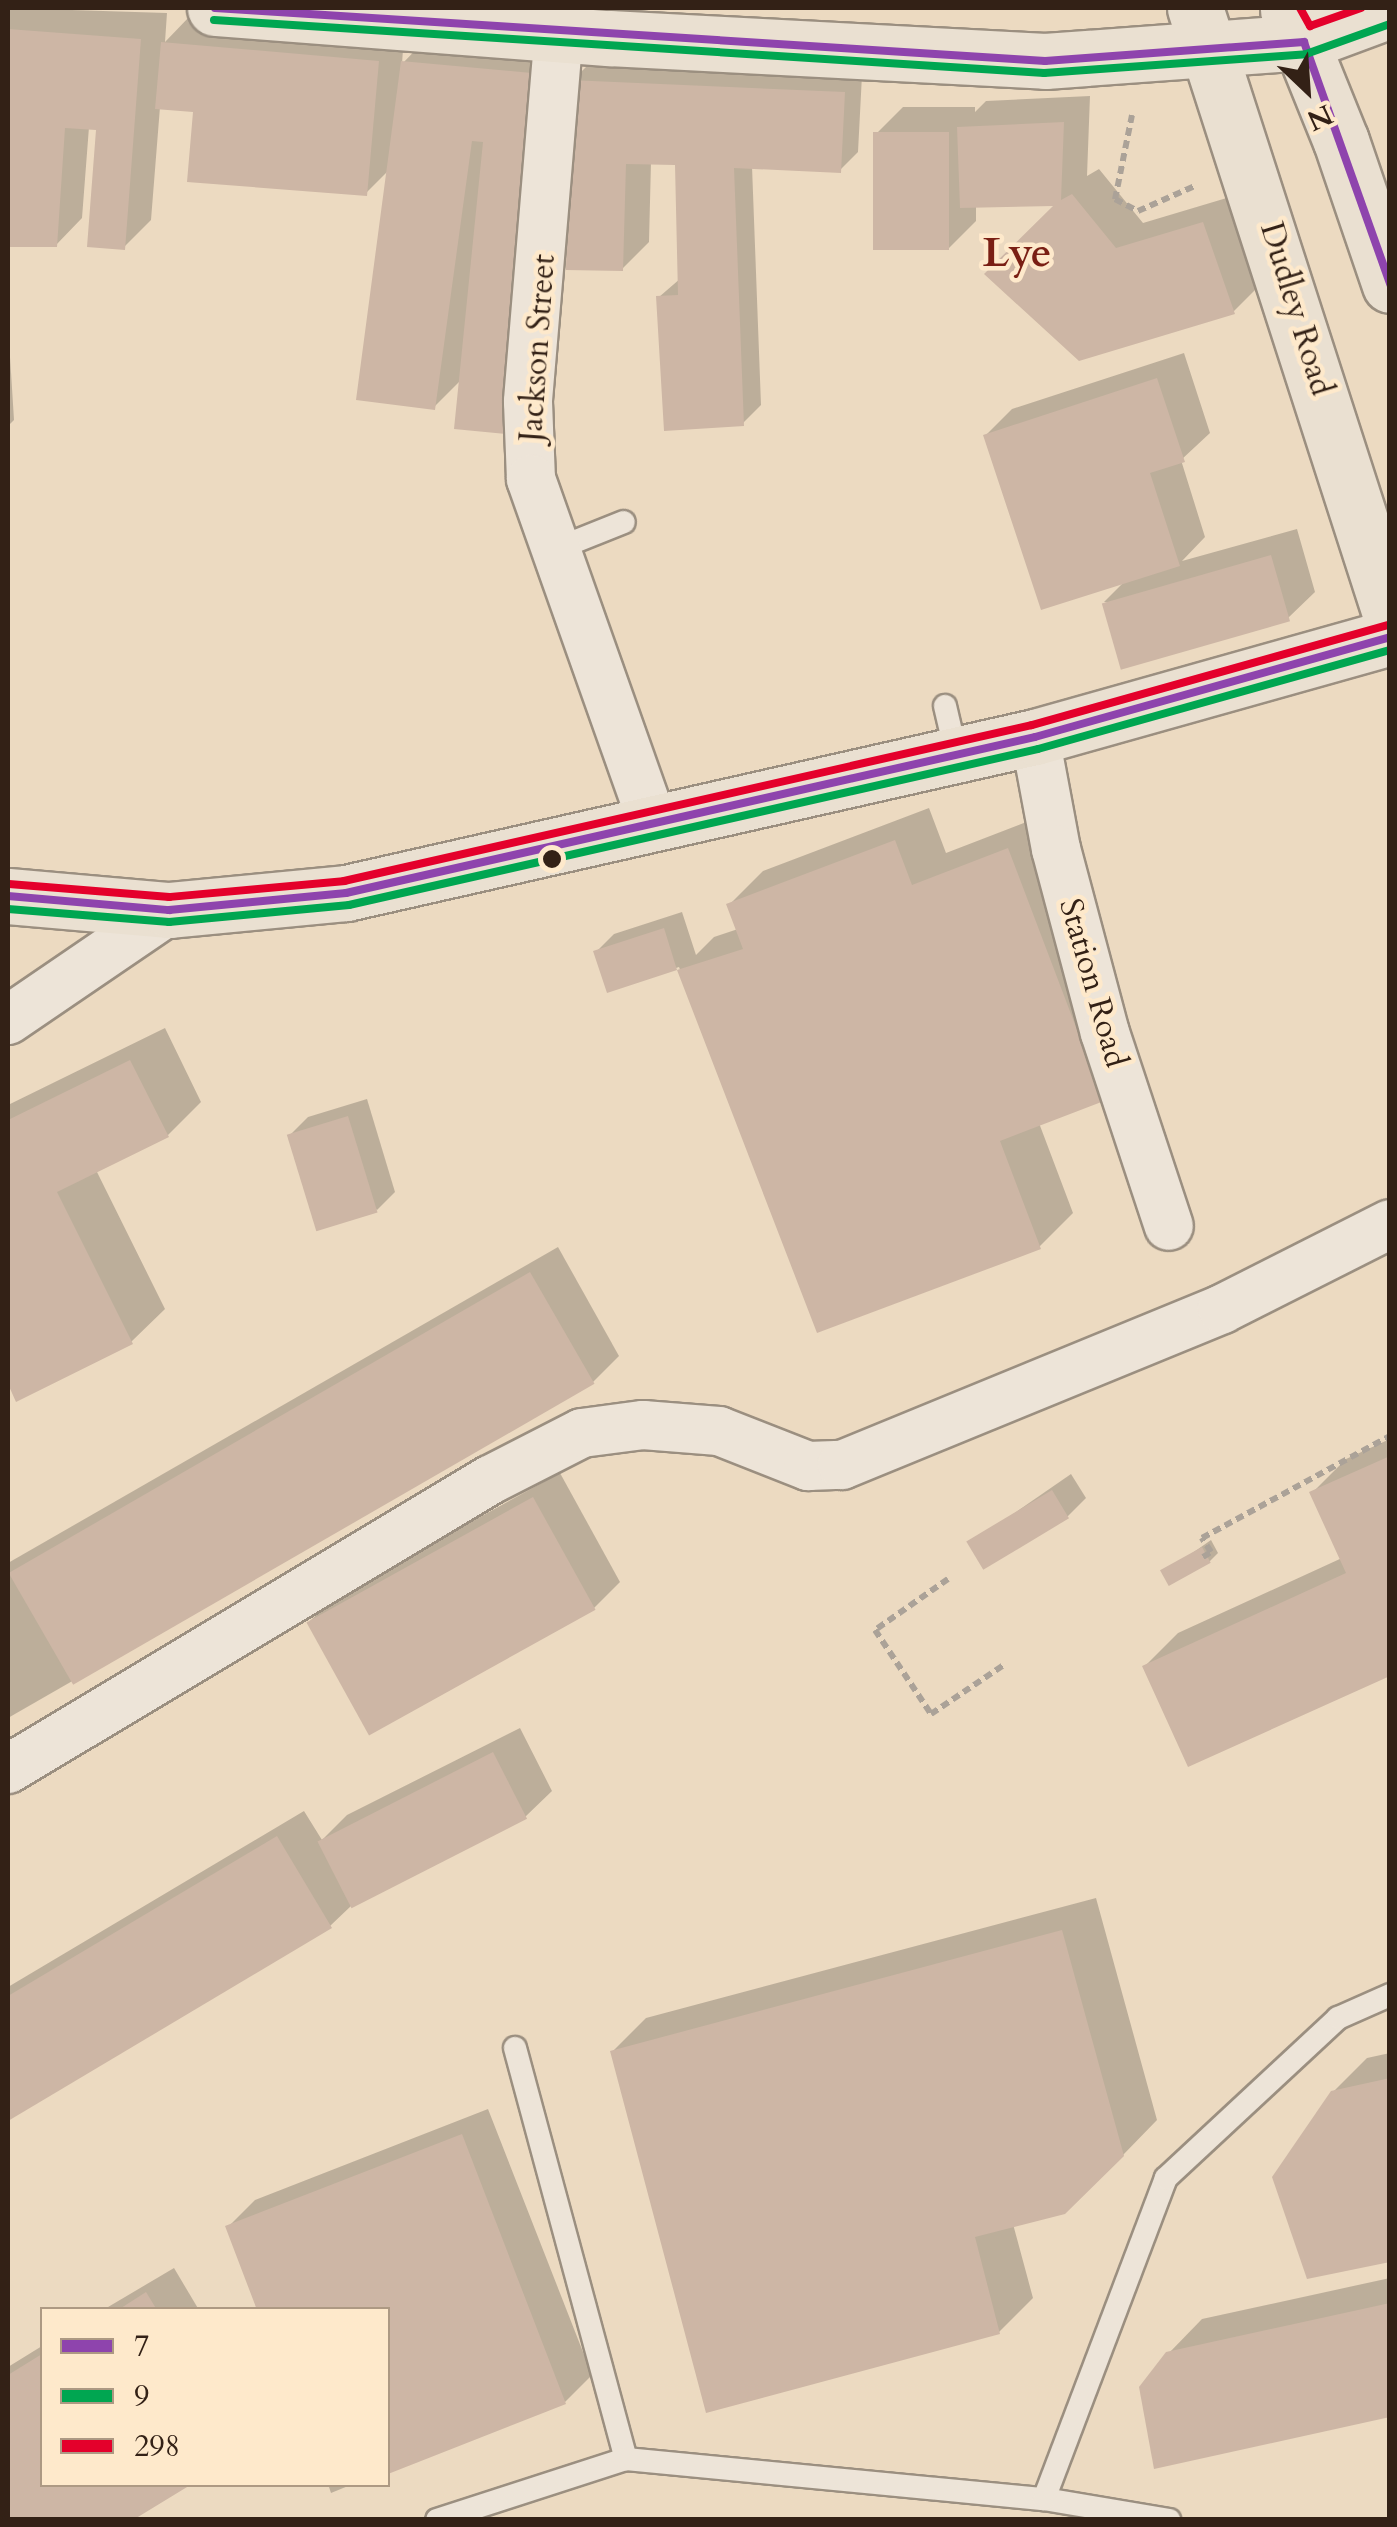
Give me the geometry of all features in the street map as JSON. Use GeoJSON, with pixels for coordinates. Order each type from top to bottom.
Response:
{"type":"FeatureCollection","features":[{"type":"Feature","properties":{"kind":"highway"},"geometry":{"type":"LineString","coordinates":[[219,8],[593,26],[1046,61],[1202,29],[1295,25],[1390,10]]}},
{"type":"Feature","properties":{"kind":"highway"},"geometry":{"type":"LineString","coordinates":[[1295,25],[1390,286]]}},
{"type":"Feature","properties":{"kind":"highway","name":"Dudley Road"},"geometry":{"type":"LineString","coordinates":[[1202,29],[1390,613]]}},
{"type":"Feature","properties":{"kind":"highway"},"geometry":{"type":"LineString","coordinates":[[8,896],[169,910],[346,893],[654,823],[951,730],[1034,737],[1390,637]]}},
{"type":"Feature","properties":{"kind":"street","name":"Jackson Street"},"geometry":{"type":"LineString","coordinates":[[593,26],[528,402],[530,479],[654,823]]}},
{"type":"Feature","properties":{"kind":"street","name":"Station Road"},"geometry":{"type":"LineString","coordinates":[[1034,737],[1056,849],[1105,1033],[1169,1226]]}},
{"type":"Feature","properties":{"kind":"street"},"geometry":{"type":"LineString","coordinates":[[8,1020],[169,910]]}},
{"type":"Feature","properties":{"kind":"street"},"geometry":{"type":"LineString","coordinates":[[8,1769],[490,1480],[582,1433],[643,1424],[719,1432],[808,1466],[842,1466],[1206,1316],[1390,1224]]}},
{"type":"Feature","properties":{"kind":"lane"},"geometry":{"type":"LineString","coordinates":[[554,550],[624,522]]}},
{"type":"Feature","properties":{"kind":"lane"},"geometry":{"type":"LineString","coordinates":[[1044,2499],[1166,2178],[1338,2018],[1390,1995]]}},
{"type":"Feature","properties":{"kind":"lane"},"geometry":{"type":"LineString","coordinates":[[515,2048],[626,2458]]}},
{"type":"Feature","properties":{"kind":"lane"},"geometry":{"type":"LineString","coordinates":[[437,2520],[626,2458],[1044,2499],[1169,2520]]}},
{"type":"Feature","properties":{"kind":"path"},"geometry":{"type":"LineString","coordinates":[[1132,115],[1115,199],[1138,211],[1198,185]]}},
{"type":"Feature","properties":{"kind":"path"},"geometry":{"type":"LineString","coordinates":[[1203,1557],[1211,1552],[1202,1538],[1390,1436]]}},
{"type":"Feature","properties":{"kind":"path"},"geometry":{"type":"LineString","coordinates":[[948,1579],[876,1630],[931,1714],[1005,1664]]}},
{"type":"Feature","properties":{"kind":"building"},"geometry":{"type":"Polygon","coordinates":[[[8,29],[141,39],[125,250],[87,247],[96,130],[65,128],[57,247],[8,247],[8,29]]]}},
{"type":"Feature","properties":{"kind":"building"},"geometry":{"type":"Polygon","coordinates":[[[161,42],[379,61],[367,196],[187,182],[193,112],[155,109],[161,42]]]}},
{"type":"Feature","properties":{"kind":"building"},"geometry":{"type":"Polygon","coordinates":[[[401,61],[542,74],[506,434],[454,429],[483,142],[472,141],[435,410],[356,400],[401,61]]]}},
{"type":"Feature","properties":{"kind":"building"},"geometry":{"type":"Polygon","coordinates":[[[569,80],[845,92],[841,173],[734,168],[744,426],[664,431],[656,296],[678,295],[675,165],[626,164],[623,271],[566,270],[569,80]]]}},
{"type":"Feature","properties":{"kind":"building"},"geometry":{"type":"Polygon","coordinates":[[[1064,122],[1061,200],[1072,194],[1116,248],[1203,222],[1235,314],[1079,361],[984,274],[1053,206],[960,208],[957,127],[1064,122]]]}},
{"type":"Feature","properties":{"kind":"building"},"geometry":{"type":"Polygon","coordinates":[[[873,132],[949,132],[949,250],[873,250],[873,132]]]}},
{"type":"Feature","properties":{"kind":"building"},"geometry":{"type":"Polygon","coordinates":[[[1157,378],[1185,462],[1150,473],[1180,566],[1041,610],[983,435],[1157,378]]]}},
{"type":"Feature","properties":{"kind":"building"},"geometry":{"type":"Polygon","coordinates":[[[1271,555],[1290,621],[1121,670],[1102,604],[1271,555]]]}},
{"type":"Feature","properties":{"kind":"building"},"geometry":{"type":"Polygon","coordinates":[[[895,840],[912,885],[1008,848],[1104,1101],[1000,1141],[1041,1249],[817,1333],[677,970],[743,949],[726,904],[895,840]]]}},
{"type":"Feature","properties":{"kind":"building"},"geometry":{"type":"Polygon","coordinates":[[[664,928],[677,970],[607,993],[593,951],[664,928]]]}},
{"type":"Feature","properties":{"kind":"building"},"geometry":{"type":"Polygon","coordinates":[[[130,1060],[169,1137],[57,1192],[133,1344],[16,1402],[8,1384],[8,1120],[130,1060]]]}},
{"type":"Feature","properties":{"kind":"building"},"geometry":{"type":"Polygon","coordinates":[[[348,1116],[378,1213],[316,1231],[287,1135],[348,1116]]]}},
{"type":"Feature","properties":{"kind":"building"},"geometry":{"type":"Polygon","coordinates":[[[530,1272],[594,1384],[73,1685],[9,1573],[530,1272]]]}},
{"type":"Feature","properties":{"kind":"building"},"geometry":{"type":"Polygon","coordinates":[[[1390,1456],[1390,1676],[1188,1767],[1142,1666],[1346,1573],[1309,1492],[1390,1456]]]}},
{"type":"Feature","properties":{"kind":"building"},"geometry":{"type":"Polygon","coordinates":[[[1052,1490],[1069,1518],[983,1570],[966,1542],[1052,1490]]]}},
{"type":"Feature","properties":{"kind":"building"},"geometry":{"type":"Polygon","coordinates":[[[533,1497],[596,1610],[369,1735],[306,1623],[533,1497]]]}},
{"type":"Feature","properties":{"kind":"building"},"geometry":{"type":"Polygon","coordinates":[[[1202,1547],[1211,1563],[1169,1586],[1160,1570],[1202,1547]]]}},
{"type":"Feature","properties":{"kind":"building"},"geometry":{"type":"Polygon","coordinates":[[[493,1752],[527,1819],[352,1908],[317,1841],[493,1752]]]}},
{"type":"Feature","properties":{"kind":"building"},"geometry":{"type":"Polygon","coordinates":[[[277,1836],[332,1928],[8,2121],[8,1996],[277,1836]]]}},
{"type":"Feature","properties":{"kind":"building"},"geometry":{"type":"Polygon","coordinates":[[[1062,1930],[1124,2156],[1065,2214],[975,2237],[1000,2334],[706,2413],[610,2051],[1062,1930]]]}},
{"type":"Feature","properties":{"kind":"building"},"geometry":{"type":"Polygon","coordinates":[[[1390,2078],[1390,2262],[1307,2279],[1272,2177],[1331,2091],[1390,2078]]]}},
{"type":"Feature","properties":{"kind":"building"},"geometry":{"type":"Polygon","coordinates":[[[462,2134],[566,2404],[390,2473],[390,2307],[256,2307],[225,2226],[462,2134]]]}},
{"type":"Feature","properties":{"kind":"building"},"geometry":{"type":"Polygon","coordinates":[[[146,2292],[155,2307],[123,2307],[146,2292]]]}},
{"type":"Feature","properties":{"kind":"building"},"geometry":{"type":"Polygon","coordinates":[[[1390,2303],[1390,2417],[1154,2469],[1139,2387],[1166,2352],[1390,2303]]]}},
{"type":"Feature","properties":{"kind":"building"},"geometry":{"type":"Polygon","coordinates":[[[40,2355],[40,2487],[187,2487],[133,2520],[8,2520],[8,2375],[40,2355]]]}},
{"type":"Feature","properties":{"kind":"transit line","name":"7"},"geometry":{"type":"LineString","coordinates":[[215,8],[1045,61],[1304,42],[1390,284]]}},
{"type":"Feature","properties":{"kind":"transit line","name":"298"},"geometry":{"type":"LineString","coordinates":[[1300,8],[1310,26],[1361,8]]}},
{"type":"Feature","properties":{"kind":"transit line","name":"9"},"geometry":{"type":"LineString","coordinates":[[214,20],[1044,73],[1306,54],[1390,24]]}},
{"type":"Feature","properties":{"kind":"transit line","name":"298"},"geometry":{"type":"LineString","coordinates":[[9,884],[169,897],[344,881],[1032,725],[1387,625]]}},
{"type":"Feature","properties":{"kind":"transit line","name":"7"},"geometry":{"type":"LineString","coordinates":[[8,896],[169,910],[346,893],[1035,737],[1390,637]]}},
{"type":"Feature","properties":{"kind":"transit line","name":"9"},"geometry":{"type":"LineString","coordinates":[[8,909],[169,922],[349,905],[1038,749],[1390,650]]}},
{"type":"Feature","properties":{"kind":"district","name":"Lye"},"geometry":{"type":"Point","coordinates":[1017,253]}}]}
